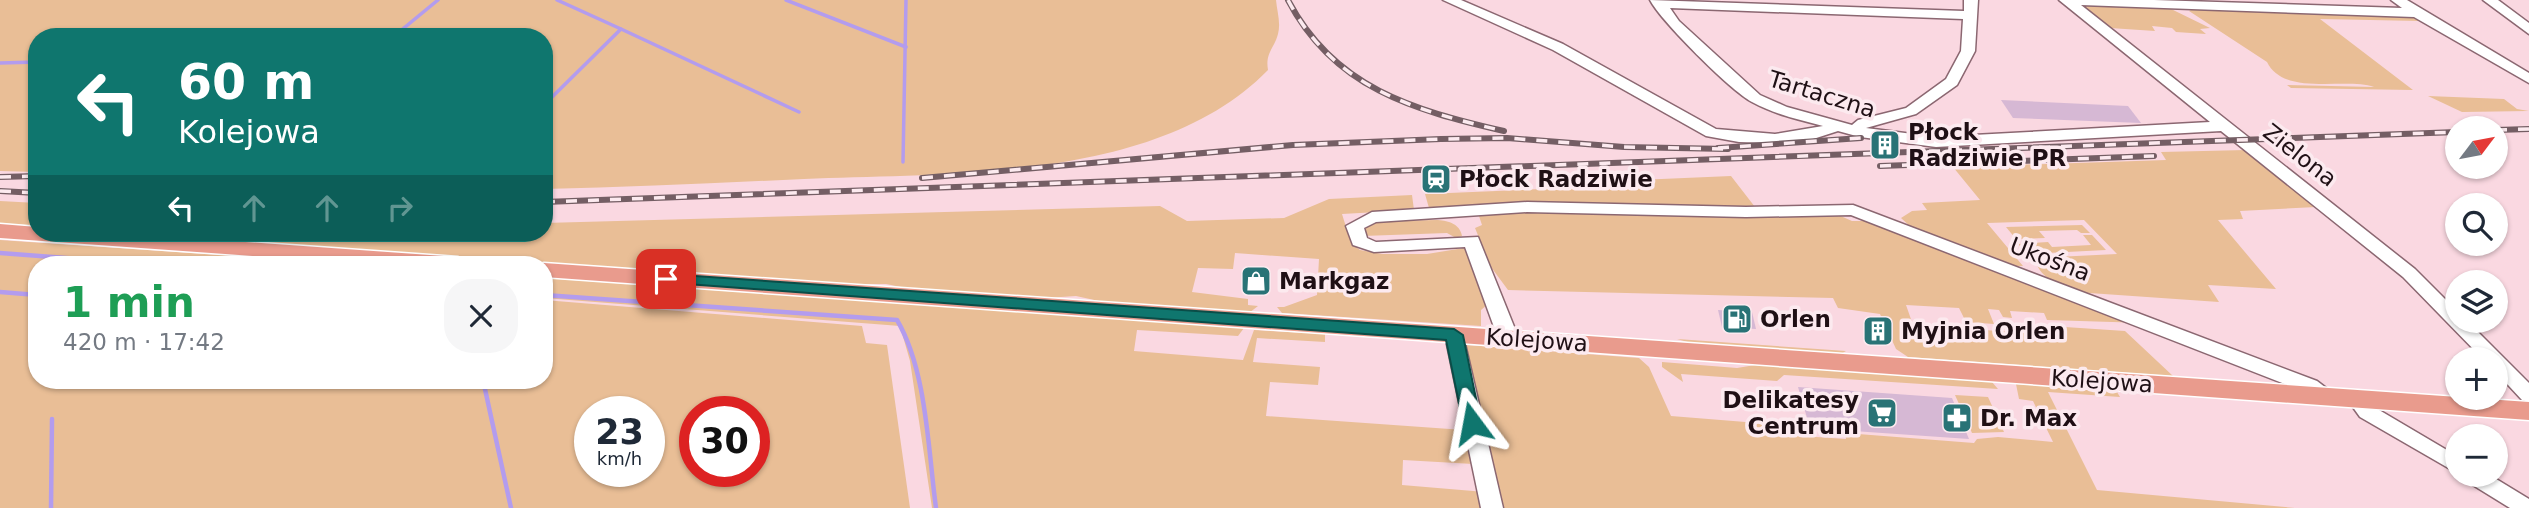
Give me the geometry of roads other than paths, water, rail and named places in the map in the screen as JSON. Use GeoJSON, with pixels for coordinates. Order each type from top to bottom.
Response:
{"type":"FeatureCollection","features":[{"type":"Feature","properties":{"kind":"main road"},"geometry":{"type":"LineString","coordinates":[[0,231],[28,233]]}},
{"type":"Feature","properties":{"kind":"main road"},"geometry":{"type":"LineString","coordinates":[[153,242],[347,256]]}},
{"type":"Feature","properties":{"kind":"main road","name":"Kolejowa"},"geometry":{"type":"LineString","coordinates":[[553,271],[2529,411]]}},
{"type":"Feature","properties":{"kind":"street"},"geometry":{"type":"LineString","coordinates":[[1450,0],[1558,47],[1711,133],[1734,138],[1781,137],[1826,131],[1836,126]]}},
{"type":"Feature","properties":{"kind":"street"},"geometry":{"type":"LineString","coordinates":[[2398,0],[2529,79]]}},
{"type":"Feature","properties":{"kind":"street"},"geometry":{"type":"LineString","coordinates":[[2490,0],[2529,30]]}},
{"type":"Feature","properties":{"kind":"street"},"geometry":{"type":"LineString","coordinates":[[2066,1],[2205,3],[2417,13]]}},
{"type":"Feature","properties":{"kind":"street","name":"Zielona"},"geometry":{"type":"LineString","coordinates":[[2066,1],[2409,273],[2482,347]]}},
{"type":"Feature","properties":{"kind":"street"},"geometry":{"type":"LineString","coordinates":[[1658,2],[1971,7],[1967,56],[1952,82],[1910,111],[1863,123],[1855,131]]}},
{"type":"Feature","properties":{"kind":"street","name":"Tartaczna"},"geometry":{"type":"LineString","coordinates":[[1658,2],[1680,30],[1755,98],[1771,106],[1855,131],[1936,142],[2224,127]]}},
{"type":"Feature","properties":{"kind":"street","name":"Ukośna"},"geometry":{"type":"LineString","coordinates":[[1472,241],[1374,247],[1359,241],[1354,230],[1359,221],[1371,217],[1461,214],[1527,207],[1746,212],[1853,210],[2310,386],[2328,397]]}},
{"type":"Feature","properties":{"kind":"street"},"geometry":{"type":"LineString","coordinates":[[1461,214],[1506,329],[1507,338]]}},
{"type":"Feature","properties":{"kind":"street"},"geometry":{"type":"LineString","coordinates":[[1454,335],[1492,508]]}},
{"type":"Feature","properties":{"kind":"street","name":"Zielona"},"geometry":{"type":"LineString","coordinates":[[2508,373],[2529,395]]}},
{"type":"Feature","properties":{"kind":"street"},"geometry":{"type":"LineString","coordinates":[[2357,399],[2367,412],[2445,459]]}},
{"type":"Feature","properties":{"kind":"street"},"geometry":{"type":"LineString","coordinates":[[2492,487],[2526,508]]}},
{"type":"Feature","properties":{"kind":"waterway"},"geometry":{"type":"LineString","coordinates":[[404,28],[438,0]]}},
{"type":"Feature","properties":{"kind":"waterway"},"geometry":{"type":"LineString","coordinates":[[557,0],[621,29]]}},
{"type":"Feature","properties":{"kind":"waterway"},"geometry":{"type":"LineString","coordinates":[[786,0],[905,47]]}},
{"type":"Feature","properties":{"kind":"waterway"},"geometry":{"type":"LineString","coordinates":[[905,47],[906,0]]}},
{"type":"Feature","properties":{"kind":"waterway"},"geometry":{"type":"LineString","coordinates":[[553,96],[621,29]]}},
{"type":"Feature","properties":{"kind":"waterway"},"geometry":{"type":"LineString","coordinates":[[621,29],[799,112]]}},
{"type":"Feature","properties":{"kind":"waterway"},"geometry":{"type":"LineString","coordinates":[[903,162],[905,47]]}},
{"type":"Feature","properties":{"kind":"waterway"},"geometry":{"type":"LineString","coordinates":[[0,63],[28,62]]}},
{"type":"Feature","properties":{"kind":"waterway"},"geometry":{"type":"LineString","coordinates":[[0,253],[40,256]]}},
{"type":"Feature","properties":{"kind":"waterway"},"geometry":{"type":"LineString","coordinates":[[0,292],[28,294]]}},
{"type":"Feature","properties":{"kind":"waterway"},"geometry":{"type":"LineString","coordinates":[[553,296],[897,320],[915,363],[925,411],[936,508]]}},
{"type":"Feature","properties":{"kind":"waterway"},"geometry":{"type":"LineString","coordinates":[[485,389],[511,508]]}},
{"type":"Feature","properties":{"kind":"waterway"},"geometry":{"type":"LineString","coordinates":[[51,508],[52,419]]}},
{"type":"Feature","properties":{"kind":"railway"},"geometry":{"type":"LineString","coordinates":[[1288,0],[1307,30],[1328,55],[1379,91],[1438,114],[1504,131]]}},
{"type":"Feature","properties":{"kind":"railway"},"geometry":{"type":"LineString","coordinates":[[2508,130],[2529,129]]}},
{"type":"Feature","properties":{"kind":"railway"},"geometry":{"type":"LineString","coordinates":[[553,202],[2445,132]]}},
{"type":"Feature","properties":{"kind":"railway"},"geometry":{"type":"LineString","coordinates":[[922,178],[1293,145],[1441,139],[1507,138],[1624,147],[1728,149]]}},
{"type":"Feature","properties":{"kind":"railway"},"geometry":{"type":"LineString","coordinates":[[1718,148],[1861,138]]}},
{"type":"Feature","properties":{"kind":"railway"},"geometry":{"type":"LineString","coordinates":[[1880,166],[2154,156]]}},
{"type":"Feature","properties":{"kind":"railway"},"geometry":{"type":"LineString","coordinates":[[0,177],[28,176]]}},
{"type":"Feature","properties":{"kind":"railway"},"geometry":{"type":"LineString","coordinates":[[0,191],[28,193]]}},
{"type":"Feature","properties":{"kind":"place","name":"Płock Radziwie PR"},"geometry":{"type":"Point","coordinates":[1885,145]}},
{"type":"Feature","properties":{"kind":"place","name":"Płock Radziwie"},"geometry":{"type":"Point","coordinates":[1436,179]}},
{"type":"Feature","properties":{"kind":"place","name":"Markgaz"},"geometry":{"type":"Point","coordinates":[1256,281]}},
{"type":"Feature","properties":{"kind":"place","name":"Orlen"},"geometry":{"type":"Point","coordinates":[1737,319]}},
{"type":"Feature","properties":{"kind":"place","name":"Myjnia Orlen"},"geometry":{"type":"Point","coordinates":[1878,331]}},
{"type":"Feature","properties":{"kind":"place","name":"Delikatesy Centrum"},"geometry":{"type":"Point","coordinates":[1882,413]}},
{"type":"Feature","properties":{"kind":"place","name":"Dr. Max"},"geometry":{"type":"Point","coordinates":[1957,418]}}]}
